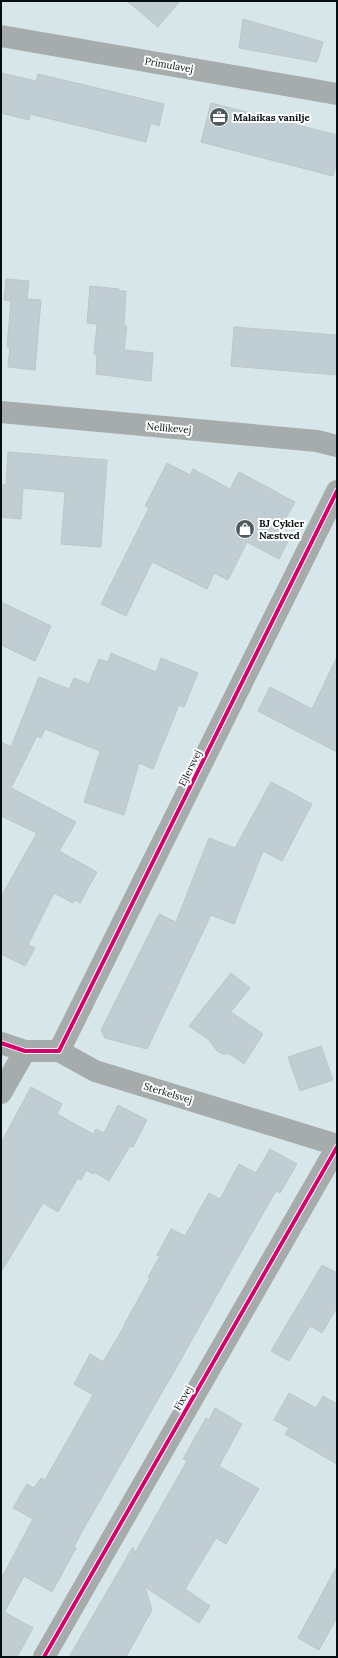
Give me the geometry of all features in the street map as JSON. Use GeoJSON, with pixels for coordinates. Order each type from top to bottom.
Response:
{"type":"FeatureCollection","features":[{"type":"Feature","properties":{"kind":"street","name":"Primulavej"},"geometry":{"type":"LineString","coordinates":[[1,36],[337,94]]}},
{"type":"Feature","properties":{"kind":"street","name":"Nellikevej"},"geometry":{"type":"LineString","coordinates":[[1,412],[309,441],[337,446]]}},
{"type":"Feature","properties":{"kind":"street","name":"Ejlersvej"},"geometry":{"type":"LineString","coordinates":[[59,1051],[337,491]]}},
{"type":"Feature","properties":{"kind":"street","name":"Sterkelsvej"},"geometry":{"type":"LineString","coordinates":[[1,1043],[25,1051],[59,1051],[96,1071],[337,1146]]}},
{"type":"Feature","properties":{"kind":"street"},"geometry":{"type":"LineString","coordinates":[[1,1093],[25,1051]]}},
{"type":"Feature","properties":{"kind":"street","name":"Fixvej"},"geometry":{"type":"LineString","coordinates":[[44,1657],[337,1146]]}},
{"type":"Feature","properties":{"kind":"building"},"geometry":{"type":"Polygon","coordinates":[[[127,1],[180,1],[158,27],[127,1]]]}},
{"type":"Feature","properties":{"kind":"building"},"geometry":{"type":"Polygon","coordinates":[[[243,19],[323,42],[317,62],[239,48],[243,19]]]}},
{"type":"Feature","properties":{"kind":"building"},"geometry":{"type":"Polygon","coordinates":[[[1,73],[36,81],[38,74],[164,104],[159,126],[151,123],[146,142],[30,114],[29,120],[1,113],[1,73]]]}},
{"type":"Feature","properties":{"kind":"building"},"geometry":{"type":"Polygon","coordinates":[[[211,103],[337,135],[337,162],[333,176],[201,142],[211,103]]]}},
{"type":"Feature","properties":{"kind":"building"},"geometry":{"type":"Polygon","coordinates":[[[6,279],[29,281],[27,299],[41,300],[35,370],[8,367],[10,347],[7,347],[11,301],[4,300],[6,279]]]}},
{"type":"Feature","properties":{"kind":"building"},"geometry":{"type":"Polygon","coordinates":[[[90,286],[126,291],[124,326],[127,326],[124,350],[153,353],[151,381],[96,374],[97,355],[94,354],[97,324],[87,323],[90,286]]]}},
{"type":"Feature","properties":{"kind":"building"},"geometry":{"type":"Polygon","coordinates":[[[234,327],[337,335],[337,375],[231,366],[234,327]]]}},
{"type":"Feature","properties":{"kind":"building"},"geometry":{"type":"Polygon","coordinates":[[[8,452],[107,460],[101,547],[61,544],[65,492],[23,488],[21,519],[1,517],[3,484],[6,485],[8,452]]]}},
{"type":"Feature","properties":{"kind":"building"},"geometry":{"type":"Polygon","coordinates":[[[167,463],[190,475],[193,469],[230,489],[239,472],[295,502],[277,535],[288,541],[279,559],[247,542],[228,580],[214,573],[207,589],[152,562],[126,616],[101,604],[149,508],[145,506],[167,463]]]}},
{"type":"Feature","properties":{"kind":"building"},"geometry":{"type":"Polygon","coordinates":[[[1,602],[51,626],[35,661],[1,645],[1,602]]]}},
{"type":"Feature","properties":{"kind":"building"},"geometry":{"type":"Polygon","coordinates":[[[111,653],[156,672],[161,658],[198,673],[184,707],[179,705],[153,769],[139,763],[124,815],[84,802],[100,751],[45,729],[41,738],[37,736],[11,788],[76,822],[59,851],[97,872],[80,903],[75,900],[73,903],[54,893],[28,945],[35,948],[25,966],[1,954],[1,897],[37,833],[1,816],[1,742],[11,747],[39,677],[69,689],[74,678],[89,684],[99,659],[108,662],[111,653]]]}},
{"type":"Feature","properties":{"kind":"building"},"geometry":{"type":"Polygon","coordinates":[[[337,657],[337,752],[258,711],[270,687],[312,709],[337,657]]]}},
{"type":"Feature","properties":{"kind":"building"},"geometry":{"type":"Polygon","coordinates":[[[271,782],[312,804],[282,861],[263,851],[234,924],[211,915],[147,1049],[105,1038],[101,1030],[159,914],[176,922],[209,838],[235,848],[271,782]]]}},
{"type":"Feature","properties":{"kind":"building"},"geometry":{"type":"Polygon","coordinates":[[[231,973],[250,988],[231,1012],[263,1034],[244,1064],[230,1054],[223,1054],[217,1051],[209,1040],[189,1026],[231,973]]]}},
{"type":"Feature","properties":{"kind":"building"},"geometry":{"type":"Polygon","coordinates":[[[321,1046],[333,1080],[300,1091],[288,1057],[321,1046]]]}},
{"type":"Feature","properties":{"kind":"building"},"geometry":{"type":"Polygon","coordinates":[[[31,1087],[62,1104],[57,1114],[93,1134],[96,1129],[104,1133],[118,1105],[147,1120],[133,1147],[130,1146],[109,1181],[94,1172],[93,1174],[86,1170],[81,1180],[78,1178],[58,1212],[43,1203],[1,1272],[1,1143],[31,1087]]]}},
{"type":"Feature","properties":{"kind":"building"},"geometry":{"type":"Polygon","coordinates":[[[270,1149],[297,1164],[280,1193],[276,1191],[241,1252],[80,1535],[74,1547],[76,1548],[52,1592],[24,1576],[5,1611],[1,1609],[1,1579],[33,1519],[13,1508],[27,1484],[34,1488],[41,1478],[45,1480],[93,1395],[74,1384],[90,1354],[103,1362],[150,1278],[148,1277],[160,1256],[157,1255],[171,1229],[185,1236],[209,1193],[220,1199],[239,1164],[256,1173],[270,1149]]]}},
{"type":"Feature","properties":{"kind":"building"},"geometry":{"type":"Polygon","coordinates":[[[322,1265],[337,1273],[337,1307],[322,1333],[310,1326],[289,1361],[271,1351],[322,1265]]]}},
{"type":"Feature","properties":{"kind":"building"},"geometry":{"type":"Polygon","coordinates":[[[289,1393],[316,1408],[323,1396],[337,1404],[337,1464],[285,1434],[289,1428],[274,1420],[289,1393]]]}},
{"type":"Feature","properties":{"kind":"building"},"geometry":{"type":"Polygon","coordinates":[[[215,1408],[242,1424],[219,1466],[259,1489],[226,1544],[216,1538],[185,1589],[210,1606],[199,1623],[145,1587],[152,1610],[126,1657],[69,1657],[133,1547],[135,1553],[187,1461],[183,1459],[206,1418],[209,1420],[215,1408]]]}},
{"type":"Feature","properties":{"kind":"building"},"geometry":{"type":"Polygon","coordinates":[[[337,1566],[337,1617],[319,1650],[298,1638],[337,1566]]]}},
{"type":"Feature","properties":{"kind":"building"},"geometry":{"type":"Polygon","coordinates":[[[1,1610],[33,1628],[17,1657],[1,1657],[1,1610]]]}},
{"type":"Feature","properties":{"kind":"cycle path"},"geometry":{"type":"LineString","coordinates":[[1,1043],[25,1051],[59,1051],[337,491]]}},
{"type":"Feature","properties":{"kind":"cycle path"},"geometry":{"type":"LineString","coordinates":[[44,1657],[337,1147]]}},
{"type":"Feature","properties":{"kind":"place","name":"Malaikas vanilje"},"geometry":{"type":"Point","coordinates":[219,117]}},
{"type":"Feature","properties":{"kind":"place","name":"BJ Cykler Næstved"},"geometry":{"type":"Point","coordinates":[245,529]}}]}
